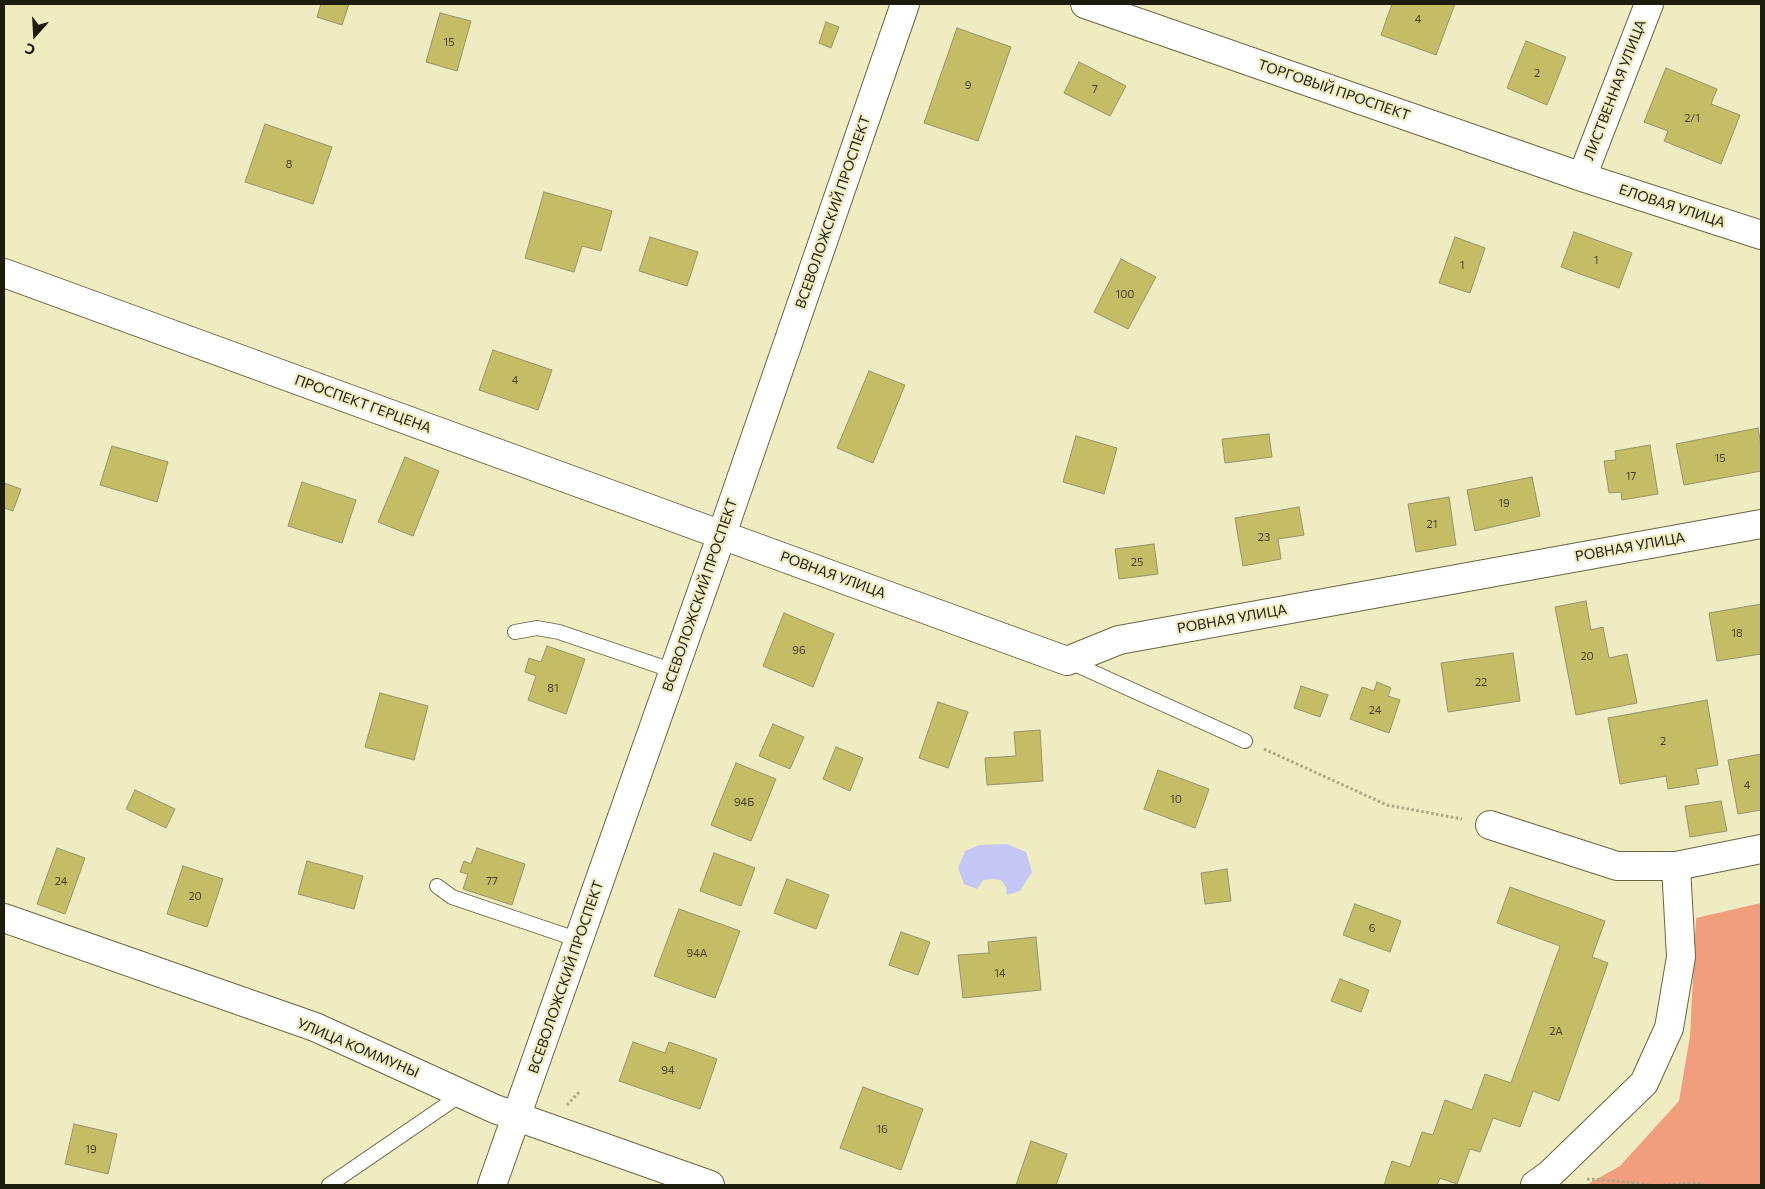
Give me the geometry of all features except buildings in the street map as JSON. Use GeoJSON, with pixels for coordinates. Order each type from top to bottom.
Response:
{"type":"FeatureCollection","features":[{"type":"Feature","properties":{"kind":"street","name":"ВСЕВОЛОЖСКИЙ ПРОСПЕКТ"},"geometry":{"type":"LineString","coordinates":[[492,1185],[722,534],[905,4]]}},
{"type":"Feature","properties":{"kind":"street","name":"ТОРГОВЫЙ ПРОСПЕКТ"},"geometry":{"type":"LineString","coordinates":[[1085,4],[1582,177]]}},
{"type":"Feature","properties":{"kind":"street","name":"ЛИСТВЕННАЯ УЛИЦА"},"geometry":{"type":"LineString","coordinates":[[1582,177],[1649,4]]}},
{"type":"Feature","properties":{"kind":"street","name":"ЕЛОВАЯ УЛИЦА"},"geometry":{"type":"LineString","coordinates":[[1582,177],[1761,235]]}},
{"type":"Feature","properties":{"kind":"street","name":"ПРОСПЕКТ ГЕРЦЕНА"},"geometry":{"type":"LineString","coordinates":[[4,273],[722,534]]}},
{"type":"Feature","properties":{"kind":"street","name":"РОВНАЯ УЛИЦА"},"geometry":{"type":"LineString","coordinates":[[722,534],[1067,661],[1119,640],[1761,524]]}},
{"type":"Feature","properties":{"kind":"street"},"geometry":{"type":"LineString","coordinates":[[1490,825],[1617,866],[1676,866],[1761,850]]}},
{"type":"Feature","properties":{"kind":"street"},"geometry":{"type":"LineString","coordinates":[[1548,1182],[1644,1083],[1669,1028],[1682,957],[1676,866]]}},
{"type":"Feature","properties":{"kind":"street","name":"УЛИЦА КОММУНЫ"},"geometry":{"type":"LineString","coordinates":[[4,918],[315,1027],[495,1109],[710,1185]]}},
{"type":"Feature","properties":{"kind":"lane"},"geometry":{"type":"LineString","coordinates":[[515,632],[536,628],[559,632],[674,671]]}},
{"type":"Feature","properties":{"kind":"lane"},"geometry":{"type":"LineString","coordinates":[[1067,661],[1245,741]]}},
{"type":"Feature","properties":{"kind":"lane"},"geometry":{"type":"LineString","coordinates":[[437,886],[452,897],[579,940]]}},
{"type":"Feature","properties":{"kind":"lane"},"geometry":{"type":"LineString","coordinates":[[329,1185],[462,1094]]}},
{"type":"Feature","properties":{"kind":"path"},"geometry":{"type":"LineString","coordinates":[[1245,741],[1387,804],[1490,825]]}},
{"type":"Feature","properties":{"kind":"path"},"geometry":{"type":"LineString","coordinates":[[1548,1182],[1651,1185]]}},
{"type":"Feature","properties":{"kind":"path"},"geometry":{"type":"LineString","coordinates":[[1663,1185],[1694,1183],[1704,1185]]}},
{"type":"Feature","properties":{"kind":"shaded area"},"geometry":{"type":"Polygon","coordinates":[[[1761,903],[1761,1185],[1586,1185],[1620,1166],[1679,1101],[1690,1036],[1696,918],[1761,903]]]}},
{"type":"Feature","properties":{"kind":"water"},"geometry":{"type":"Polygon","coordinates":[[[1007,844],[1026,852],[1032,872],[1020,891],[1007,895],[1006,887],[1001,880],[993,879],[983,880],[977,889],[964,884],[958,868],[965,851],[980,845],[1007,844]]]}}]}
